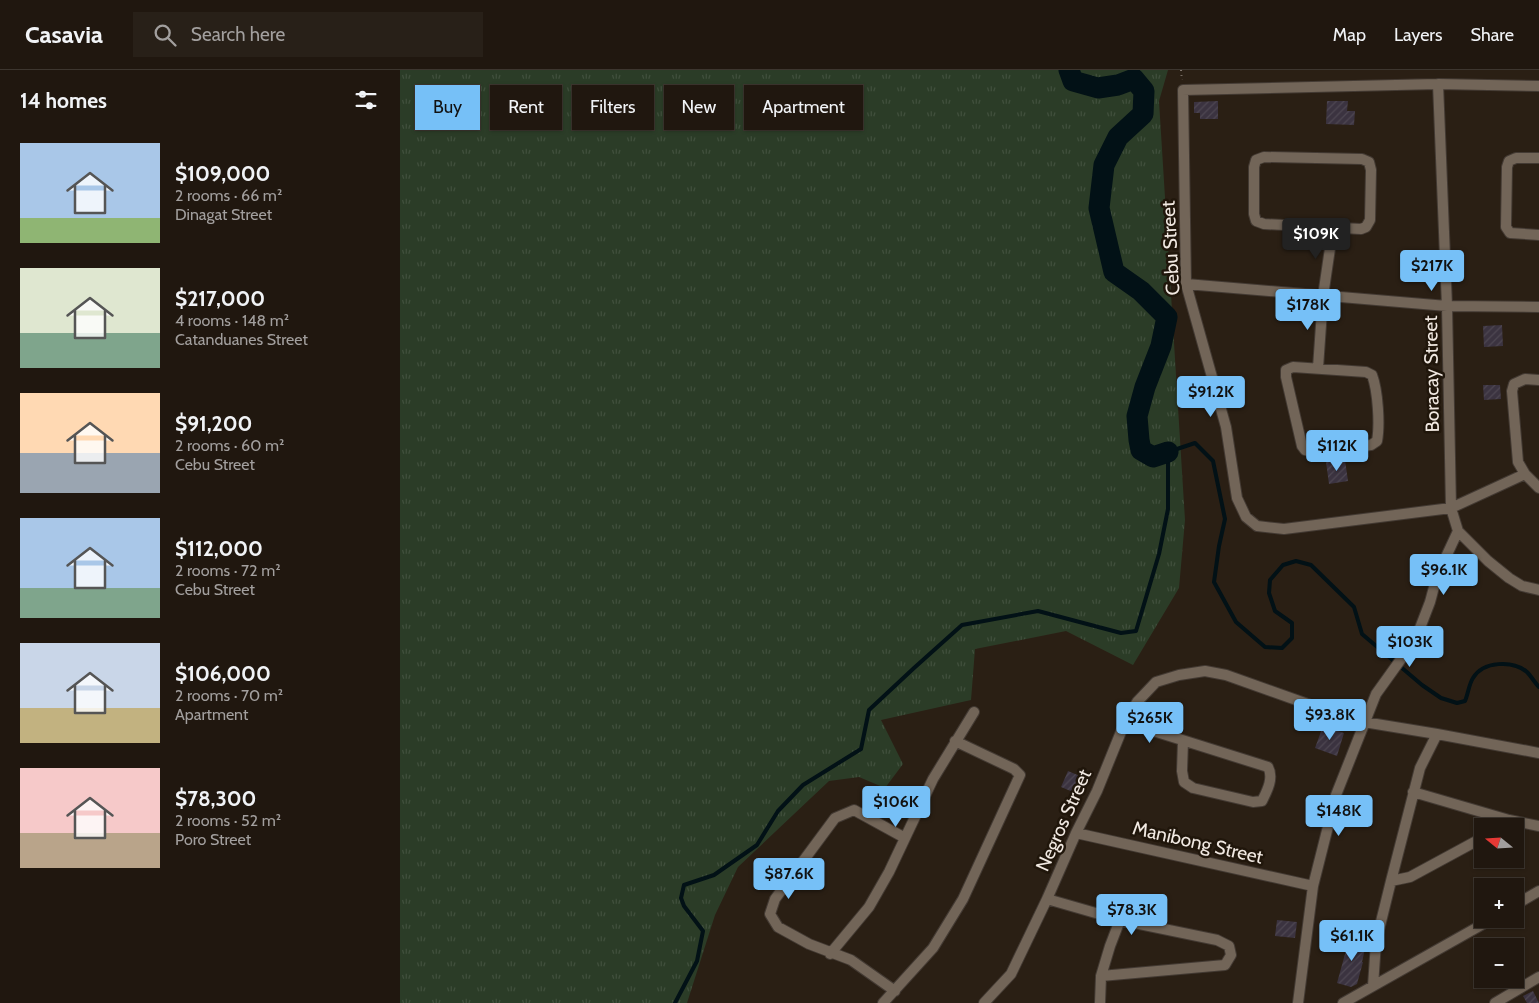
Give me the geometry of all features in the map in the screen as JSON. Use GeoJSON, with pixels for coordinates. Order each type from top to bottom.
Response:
{"type":"FeatureCollection","features":[{"type":"Feature","properties":{"kind":"street"},"geometry":{"type":"LineString","coordinates":[[1438,84],[1539,86]]}},
{"type":"Feature","properties":{"kind":"street","name":"Cebu Street"},"geometry":{"type":"LineString","coordinates":[[1438,84],[1183,90],[1186,284],[1226,427],[1237,498],[1246,517],[1257,526],[1284,529],[1451,508],[1525,474]]}},
{"type":"Feature","properties":{"kind":"street","name":"Boracay Street"},"geometry":{"type":"LineString","coordinates":[[1438,84],[1447,306],[1451,508],[1458,531],[1488,561],[1522,586],[1539,590]]}},
{"type":"Feature","properties":{"kind":"street"},"geometry":{"type":"LineString","coordinates":[[1264,157],[1284,157],[1362,159],[1369,162],[1371,170],[1370,220],[1366,227],[1361,229],[1333,228],[1264,224],[1256,221],[1254,214],[1254,167],[1256,160],[1264,157]]}},
{"type":"Feature","properties":{"kind":"street"},"geometry":{"type":"LineString","coordinates":[[1539,158],[1516,158],[1509,161],[1507,167],[1506,217],[1506,227],[1510,233],[1539,235]]}},
{"type":"Feature","properties":{"kind":"street"},"geometry":{"type":"LineString","coordinates":[[1318,368],[1323,296],[1333,228]]}},
{"type":"Feature","properties":{"kind":"street"},"geometry":{"type":"LineString","coordinates":[[1186,284],[1447,306],[1539,307]]}},
{"type":"Feature","properties":{"kind":"street"},"geometry":{"type":"LineString","coordinates":[[1293,367],[1318,368],[1366,372],[1372,375],[1375,385],[1379,433],[1377,441],[1371,444],[1314,452],[1305,450],[1302,446],[1286,370],[1293,367]]}},
{"type":"Feature","properties":{"kind":"street"},"geometry":{"type":"LineString","coordinates":[[1539,380],[1525,379],[1514,384],[1512,391],[1518,462],[1525,474],[1539,488]]}},
{"type":"Feature","properties":{"kind":"street"},"geometry":{"type":"LineString","coordinates":[[1298,1003],[1313,886],[1336,796],[1376,694],[1409,648],[1420,628],[1437,576],[1458,531]]}},
{"type":"Feature","properties":{"kind":"street","name":"Negros Street"},"geometry":{"type":"LineString","coordinates":[[984,1003],[1011,974],[1097,791],[1124,722],[1137,702],[1156,682],[1179,675],[1205,671],[1226,675],[1364,722],[1539,753]]}},
{"type":"Feature","properties":{"kind":"street"},"geometry":{"type":"LineString","coordinates":[[830,954],[869,907],[889,872],[932,778],[974,712]]}},
{"type":"Feature","properties":{"kind":"street"},"geometry":{"type":"LineString","coordinates":[[1124,722],[1268,767],[1270,781],[1262,801],[1253,802],[1192,788],[1184,782],[1182,771],[1183,741]]}},
{"type":"Feature","properties":{"kind":"street"},"geometry":{"type":"LineString","coordinates":[[1373,986],[1376,942],[1413,792],[1420,768],[1437,734]]}},
{"type":"Feature","properties":{"kind":"street"},"geometry":{"type":"LineString","coordinates":[[883,1003],[934,948],[963,899],[1020,775],[1014,769],[955,741]]}},
{"type":"Feature","properties":{"kind":"street"},"geometry":{"type":"LineString","coordinates":[[1413,792],[1502,818]]}},
{"type":"Feature","properties":{"kind":"street"},"geometry":{"type":"LineString","coordinates":[[895,991],[851,960],[830,954],[778,928],[770,914],[774,900],[835,818],[854,810],[905,838]]}},
{"type":"Feature","properties":{"kind":"street"},"geometry":{"type":"LineString","coordinates":[[1524,823],[1539,826]]}},
{"type":"Feature","properties":{"kind":"street","name":"Manibong Street"},"geometry":{"type":"LineString","coordinates":[[1076,833],[1313,886]]}},
{"type":"Feature","properties":{"kind":"street"},"geometry":{"type":"LineString","coordinates":[[1391,881],[1410,877],[1474,842]]}},
{"type":"Feature","properties":{"kind":"street"},"geometry":{"type":"LineString","coordinates":[[1524,900],[1539,891]]}},
{"type":"Feature","properties":{"kind":"street"},"geometry":{"type":"LineString","coordinates":[[1047,899],[1120,920],[1217,940],[1229,946],[1231,955],[1225,965],[1101,976]]}},
{"type":"Feature","properties":{"kind":"street"},"geometry":{"type":"LineString","coordinates":[[1100,1003],[1101,976],[1120,920]]}},
{"type":"Feature","properties":{"kind":"street"},"geometry":{"type":"LineString","coordinates":[[1343,1003],[1476,928]]}},
{"type":"Feature","properties":{"kind":"street"},"geometry":{"type":"LineString","coordinates":[[1495,1003],[1539,978]]}},
{"type":"Feature","properties":{"kind":"green space"},"geometry":{"type":"Polygon","coordinates":[[[400,70],[1168,70],[1159,101],[1185,520],[1179,588],[1133,665],[1066,631],[975,649],[971,700],[881,720],[903,764],[885,788],[859,777],[829,781],[738,867],[715,915],[687,1003],[400,1003],[400,70]]]}},
{"type":"Feature","properties":{"kind":"building"},"geometry":{"type":"Polygon","coordinates":[[[1218,101],[1218,119],[1200,119],[1200,113],[1194,113],[1194,102],[1218,101]]]}},
{"type":"Feature","properties":{"kind":"building"},"geometry":{"type":"Polygon","coordinates":[[[1327,101],[1348,101],[1347,111],[1355,111],[1354,125],[1326,124],[1327,101]]]}},
{"type":"Feature","properties":{"kind":"building"},"geometry":{"type":"Polygon","coordinates":[[[1502,325],[1503,346],[1484,347],[1483,326],[1502,325]]]}},
{"type":"Feature","properties":{"kind":"building"},"geometry":{"type":"Polygon","coordinates":[[[1483,385],[1500,385],[1501,399],[1484,400],[1483,385]]]}},
{"type":"Feature","properties":{"kind":"building"},"geometry":{"type":"Polygon","coordinates":[[[1345,460],[1348,481],[1329,484],[1326,462],[1345,460]]]}},
{"type":"Feature","properties":{"kind":"building"},"geometry":{"type":"Polygon","coordinates":[[[1323,726],[1344,733],[1337,756],[1315,748],[1323,726]]]}},
{"type":"Feature","properties":{"kind":"building"},"geometry":{"type":"Polygon","coordinates":[[[1068,771],[1087,779],[1080,795],[1061,787],[1068,771]]]}},
{"type":"Feature","properties":{"kind":"building"},"geometry":{"type":"Polygon","coordinates":[[[1277,920],[1297,922],[1295,938],[1275,936],[1277,920]]]}},
{"type":"Feature","properties":{"kind":"building"},"geometry":{"type":"Polygon","coordinates":[[[1350,936],[1367,940],[1357,984],[1351,987],[1337,983],[1350,936]]]}},
{"type":"Feature","properties":{"kind":"building"},"geometry":{"type":"Polygon","coordinates":[[[1533,991],[1539,1003],[1527,1003],[1523,996],[1533,991]]]}},
{"type":"Feature","properties":{"kind":"waterway"},"geometry":{"type":"LineString","coordinates":[[1069,70],[1073,81],[1098,88],[1118,85],[1134,79],[1144,91],[1143,114],[1118,137],[1104,165],[1099,208],[1114,272],[1141,291],[1167,317],[1161,346],[1145,387],[1137,416],[1141,450],[1153,457],[1168,452]]}},
{"type":"Feature","properties":{"kind":"waterway"},"geometry":{"type":"LineString","coordinates":[[675,1003],[697,961],[703,931],[684,906],[681,898],[684,885],[714,875],[757,845],[778,811],[803,785],[861,749],[869,710],[962,625],[1038,611],[1121,633],[1136,631],[1159,554],[1168,509],[1168,452],[1195,443],[1213,461],[1225,519],[1214,582],[1236,622],[1265,647],[1282,648],[1292,638],[1292,623],[1275,611],[1269,593],[1270,580],[1283,565],[1296,561],[1311,565],[1354,607],[1362,634],[1422,685],[1441,698],[1457,703],[1465,701],[1472,680],[1478,672],[1491,665],[1498,664],[1514,665],[1521,668],[1527,672],[1539,687]]}}]}
